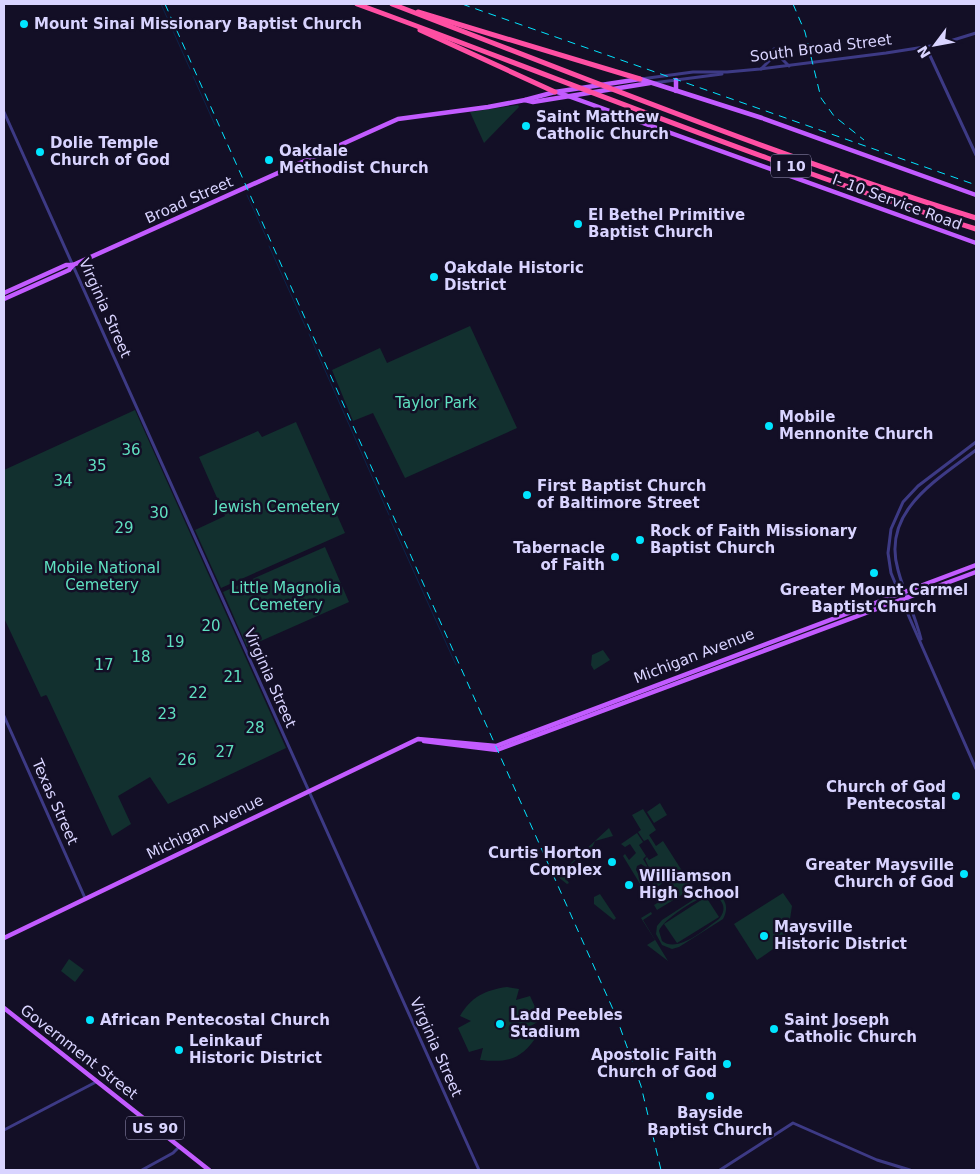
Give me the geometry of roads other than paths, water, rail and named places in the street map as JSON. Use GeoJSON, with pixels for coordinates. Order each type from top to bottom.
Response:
{"type":"FeatureCollection","features":[{"type":"Feature","properties":{"kind":"highway","name":"I 10"},"geometry":{"type":"LineString","coordinates":[[357,4],[891,202],[976,229]]}},
{"type":"Feature","properties":{"kind":"highway","name":"I 10"},"geometry":{"type":"LineString","coordinates":[[392,4],[893,192],[976,218]]}},
{"type":"Feature","properties":{"kind":"highway"},"geometry":{"type":"LineString","coordinates":[[411,11],[426,13],[640,79]]}},
{"type":"Feature","properties":{"kind":"highway"},"geometry":{"type":"LineString","coordinates":[[406,22],[429,35],[555,92]]}},
{"type":"Feature","properties":{"kind":"main road"},"geometry":{"type":"LineString","coordinates":[[640,79],[762,118],[976,195]]}},
{"type":"Feature","properties":{"kind":"main road","name":"South Broad Street"},"geometry":{"type":"LineString","coordinates":[[384,126],[398,119],[525,100],[555,92],[640,79]]}},
{"type":"Feature","properties":{"kind":"main road"},"geometry":{"type":"LineString","coordinates":[[676,80],[676,91]]}},
{"type":"Feature","properties":{"kind":"main road","name":"South Broad Street"},"geometry":{"type":"LineString","coordinates":[[525,100],[533,102],[652,83]]}},
{"type":"Feature","properties":{"kind":"main road","name":"I- 10 Service Road"},"geometry":{"type":"LineString","coordinates":[[555,92],[976,244]]}},
{"type":"Feature","properties":{"kind":"main road","name":"Broad Street"},"geometry":{"type":"LineString","coordinates":[[4,293],[66,265],[73,265],[384,126]]}},
{"type":"Feature","properties":{"kind":"main road"},"geometry":{"type":"LineString","coordinates":[[4,300],[69,270],[73,265]]}},
{"type":"Feature","properties":{"kind":"main road","name":"Michigan Avenue"},"geometry":{"type":"LineString","coordinates":[[4,938],[418,739],[496,746],[976,565]]}},
{"type":"Feature","properties":{"kind":"main road","name":"Michigan Avenue"},"geometry":{"type":"LineString","coordinates":[[418,739],[497,750],[976,572]]}},
{"type":"Feature","properties":{"kind":"main road"},"geometry":{"type":"LineString","coordinates":[[851,611],[853,618]]}},
{"type":"Feature","properties":{"kind":"main road","name":"Government Street"},"geometry":{"type":"LineString","coordinates":[[4,1008],[209,1170]]}},
{"type":"Feature","properties":{"kind":"street","name":"South Broad Street"},"geometry":{"type":"LineString","coordinates":[[652,83],[926,47],[976,33]]}},
{"type":"Feature","properties":{"kind":"street"},"geometry":{"type":"LineString","coordinates":[[926,47],[976,155]]}},
{"type":"Feature","properties":{"kind":"street"},"geometry":{"type":"LineString","coordinates":[[760,69],[770,60],[775,51],[789,66]]}},
{"type":"Feature","properties":{"kind":"street","name":"South Broad Street"},"geometry":{"type":"LineString","coordinates":[[640,79],[693,72],[727,72]]}},
{"type":"Feature","properties":{"kind":"street","name":"Virginia Street"},"geometry":{"type":"LineString","coordinates":[[4,112],[479,1170]]}},
{"type":"Feature","properties":{"kind":"street"},"geometry":{"type":"LineString","coordinates":[[976,442],[918,486],[898,509],[891,529],[888,553],[891,573],[899,593],[976,769]]}},
{"type":"Feature","properties":{"kind":"street"},"geometry":{"type":"LineString","coordinates":[[924,649],[895,555],[896,534],[903,516],[920,493],[976,450]]}},
{"type":"Feature","properties":{"kind":"street","name":"Texas Street"},"geometry":{"type":"LineString","coordinates":[[4,716],[85,898]]}},
{"type":"Feature","properties":{"kind":"street"},"geometry":{"type":"LineString","coordinates":[[4,1130],[96,1082]]}},
{"type":"Feature","properties":{"kind":"street"},"geometry":{"type":"LineString","coordinates":[[720,1170],[793,1123],[877,1160],[910,1170]]}},
{"type":"Feature","properties":{"kind":"street"},"geometry":{"type":"LineString","coordinates":[[142,1170],[173,1153],[179,1147]]}},
{"type":"Feature","properties":{"kind":"waterway"},"geometry":{"type":"LineString","coordinates":[[161,4],[190,69]]}},
{"type":"Feature","properties":{"kind":"waterway"},"geometry":{"type":"LineString","coordinates":[[193,76],[215,125]]}},
{"type":"Feature","properties":{"kind":"waterway"},"geometry":{"type":"LineString","coordinates":[[247,195],[267,239]]}},
{"type":"Feature","properties":{"kind":"waterway"},"geometry":{"type":"LineString","coordinates":[[269,246],[306,328]]}},
{"type":"Feature","properties":{"kind":"waterway"},"geometry":{"type":"LineString","coordinates":[[309,334],[389,515]]}},
{"type":"Feature","properties":{"kind":"waterway"},"geometry":{"type":"LineString","coordinates":[[390,519],[456,665]]}},
{"type":"Feature","properties":{"kind":"railway"},"geometry":{"type":"LineString","coordinates":[[165,4],[616,1016],[641,1086],[661,1170]]}},
{"type":"Feature","properties":{"kind":"railway"},"geometry":{"type":"LineString","coordinates":[[462,4],[976,185]]}},
{"type":"Feature","properties":{"kind":"railway"},"geometry":{"type":"LineString","coordinates":[[793,4],[805,32],[821,98],[834,116],[864,140]]}},
{"type":"Feature","properties":{"kind":"place","name":"Mount Sinai Missionary Baptist Church"},"geometry":{"type":"Point","coordinates":[24,24]}},
{"type":"Feature","properties":{"kind":"place","name":"Saint Matthew Catholic Church"},"geometry":{"type":"Point","coordinates":[526,126]}},
{"type":"Feature","properties":{"kind":"place","name":"Dolie Temple Church of God"},"geometry":{"type":"Point","coordinates":[40,152]}},
{"type":"Feature","properties":{"kind":"place","name":"Oakdale Methodist Church"},"geometry":{"type":"Point","coordinates":[269,160]}},
{"type":"Feature","properties":{"kind":"place","name":"El Bethel Primitive Baptist Church"},"geometry":{"type":"Point","coordinates":[578,224]}},
{"type":"Feature","properties":{"kind":"place","name":"Oakdale Historic District"},"geometry":{"type":"Point","coordinates":[434,277]}},
{"type":"Feature","properties":{"kind":"place","name":"Mobile Mennonite Church"},"geometry":{"type":"Point","coordinates":[769,426]}},
{"type":"Feature","properties":{"kind":"place","name":"First Baptist Church of Baltimore Street"},"geometry":{"type":"Point","coordinates":[527,495]}},
{"type":"Feature","properties":{"kind":"place","name":"Rock of Faith Missionary Baptist Church"},"geometry":{"type":"Point","coordinates":[640,540]}},
{"type":"Feature","properties":{"kind":"place","name":"Tabernacle of Faith"},"geometry":{"type":"Point","coordinates":[615,557]}},
{"type":"Feature","properties":{"kind":"place","name":"Greater Mount Carmel Baptist Church"},"geometry":{"type":"Point","coordinates":[874,573]}},
{"type":"Feature","properties":{"kind":"place","name":"Church of God Pentecostal"},"geometry":{"type":"Point","coordinates":[956,796]}},
{"type":"Feature","properties":{"kind":"place","name":"Curtis Horton Complex"},"geometry":{"type":"Point","coordinates":[612,862]}},
{"type":"Feature","properties":{"kind":"place","name":"Greater Maysville Church of God"},"geometry":{"type":"Point","coordinates":[964,874]}},
{"type":"Feature","properties":{"kind":"place","name":"Williamson High School"},"geometry":{"type":"Point","coordinates":[629,885]}},
{"type":"Feature","properties":{"kind":"place","name":"Maysville Historic District"},"geometry":{"type":"Point","coordinates":[764,936]}},
{"type":"Feature","properties":{"kind":"place","name":"African Pentecostal Church"},"geometry":{"type":"Point","coordinates":[90,1020]}},
{"type":"Feature","properties":{"kind":"place","name":"Ladd Peebles Stadium"},"geometry":{"type":"Point","coordinates":[500,1024]}},
{"type":"Feature","properties":{"kind":"place","name":"Saint Joseph Catholic Church"},"geometry":{"type":"Point","coordinates":[774,1029]}},
{"type":"Feature","properties":{"kind":"place","name":"Leinkauf Historic District"},"geometry":{"type":"Point","coordinates":[179,1050]}},
{"type":"Feature","properties":{"kind":"place","name":"Apostolic Faith Church of God"},"geometry":{"type":"Point","coordinates":[727,1064]}},
{"type":"Feature","properties":{"kind":"place","name":"Bayside Baptist Church"},"geometry":{"type":"Point","coordinates":[710,1096]}},
{"type":"Feature","properties":{"kind":"park label","name":"Taylor Park"},"geometry":{"type":"Point","coordinates":[436,403]}},
{"type":"Feature","properties":{"kind":"park label","name":"36"},"geometry":{"type":"Point","coordinates":[131,450]}},
{"type":"Feature","properties":{"kind":"park label","name":"35"},"geometry":{"type":"Point","coordinates":[97,466]}},
{"type":"Feature","properties":{"kind":"park label","name":"34"},"geometry":{"type":"Point","coordinates":[63,481]}},
{"type":"Feature","properties":{"kind":"park label","name":"Jewish Cemetery"},"geometry":{"type":"Point","coordinates":[277,507]}},
{"type":"Feature","properties":{"kind":"park label","name":"30"},"geometry":{"type":"Point","coordinates":[159,513]}},
{"type":"Feature","properties":{"kind":"park label","name":"29"},"geometry":{"type":"Point","coordinates":[124,528]}},
{"type":"Feature","properties":{"kind":"park label","name":"Mobile National Cemetery"},"geometry":{"type":"Point","coordinates":[102,576]}},
{"type":"Feature","properties":{"kind":"park label","name":"Little Magnolia Cemetery"},"geometry":{"type":"Point","coordinates":[286,596]}},
{"type":"Feature","properties":{"kind":"park label","name":"20"},"geometry":{"type":"Point","coordinates":[211,626]}},
{"type":"Feature","properties":{"kind":"park label","name":"19"},"geometry":{"type":"Point","coordinates":[175,642]}},
{"type":"Feature","properties":{"kind":"park label","name":"18"},"geometry":{"type":"Point","coordinates":[141,657]}},
{"type":"Feature","properties":{"kind":"park label","name":"17"},"geometry":{"type":"Point","coordinates":[104,665]}},
{"type":"Feature","properties":{"kind":"park label","name":"21"},"geometry":{"type":"Point","coordinates":[233,677]}},
{"type":"Feature","properties":{"kind":"park label","name":"22"},"geometry":{"type":"Point","coordinates":[198,693]}},
{"type":"Feature","properties":{"kind":"park label","name":"23"},"geometry":{"type":"Point","coordinates":[167,714]}},
{"type":"Feature","properties":{"kind":"park label","name":"28"},"geometry":{"type":"Point","coordinates":[255,728]}},
{"type":"Feature","properties":{"kind":"park label","name":"27"},"geometry":{"type":"Point","coordinates":[225,752]}},
{"type":"Feature","properties":{"kind":"park label","name":"26"},"geometry":{"type":"Point","coordinates":[187,760]}}]}
